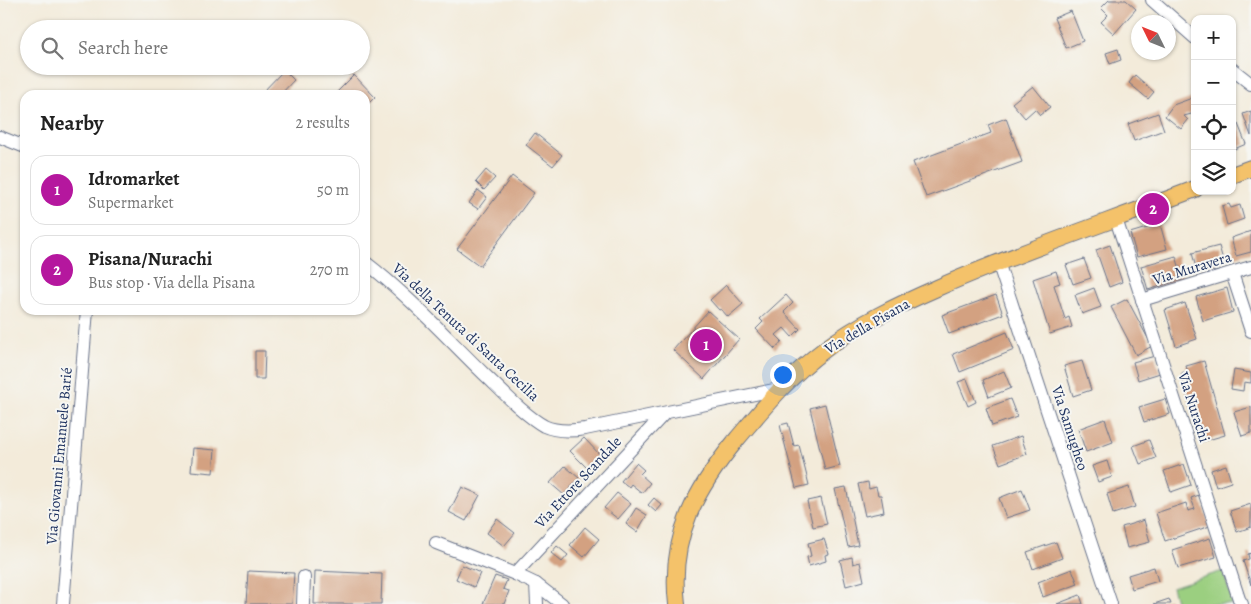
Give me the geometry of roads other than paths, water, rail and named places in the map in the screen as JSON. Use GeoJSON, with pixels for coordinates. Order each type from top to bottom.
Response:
{"type":"FeatureCollection","features":[{"type":"Feature","properties":{"kind":"main road"},"geometry":{"type":"LineString","coordinates":[[1236,174],[1251,168]]}},
{"type":"Feature","properties":{"kind":"main road","name":"Via della Pisana"},"geometry":{"type":"LineString","coordinates":[[677,604],[675,580],[678,549],[692,506],[715,466],[779,389],[822,350],[860,326],[914,298],[998,262],[1191,191]]}},
{"type":"Feature","properties":{"kind":"street"},"geometry":{"type":"LineString","coordinates":[[1152,0],[1191,34]]}},
{"type":"Feature","properties":{"kind":"street"},"geometry":{"type":"LineString","coordinates":[[1236,72],[1251,84]]}},
{"type":"Feature","properties":{"kind":"street"},"geometry":{"type":"LineString","coordinates":[[0,137],[20,145]]}},
{"type":"Feature","properties":{"kind":"street","name":"Via Nurachi"},"geometry":{"type":"LineString","coordinates":[[1116,219],[1238,599],[1242,604]]}},
{"type":"Feature","properties":{"kind":"street","name":"Via Samugheo"},"geometry":{"type":"LineString","coordinates":[[998,262],[1111,604]]}},
{"type":"Feature","properties":{"kind":"street","name":"Via della Tenuta di Santa Cecilia"},"geometry":{"type":"LineString","coordinates":[[370,266],[397,288],[509,398],[544,425],[560,430],[578,430],[664,414],[779,389]]}},
{"type":"Feature","properties":{"kind":"street","name":"Via Muravera"},"geometry":{"type":"LineString","coordinates":[[1142,300],[1251,267]]}},
{"type":"Feature","properties":{"kind":"street"},"geometry":{"type":"LineString","coordinates":[[1232,273],[1251,331]]}},
{"type":"Feature","properties":{"kind":"street","name":"Via Giovanni Emanuele Barié"},"geometry":{"type":"LineString","coordinates":[[63,604],[87,315]]}},
{"type":"Feature","properties":{"kind":"street","name":"Via Ettore Scandale"},"geometry":{"type":"LineString","coordinates":[[516,574],[664,414]]}},
{"type":"Feature","properties":{"kind":"street"},"geometry":{"type":"LineString","coordinates":[[436,543],[516,574],[536,584],[562,604]]}},
{"type":"Feature","properties":{"kind":"street"},"geometry":{"type":"LineString","coordinates":[[303,604],[304,577]]}},
{"type":"Feature","properties":{"kind":"street"},"geometry":{"type":"LineString","coordinates":[[536,584],[537,604]]}},
{"type":"Feature","properties":{"kind":"place","name":"Pisana/Nurachi"},"geometry":{"type":"Point","coordinates":[1153,209]}},
{"type":"Feature","properties":{"kind":"place","name":"Idromarket"},"geometry":{"type":"Point","coordinates":[706,345]}}]}
